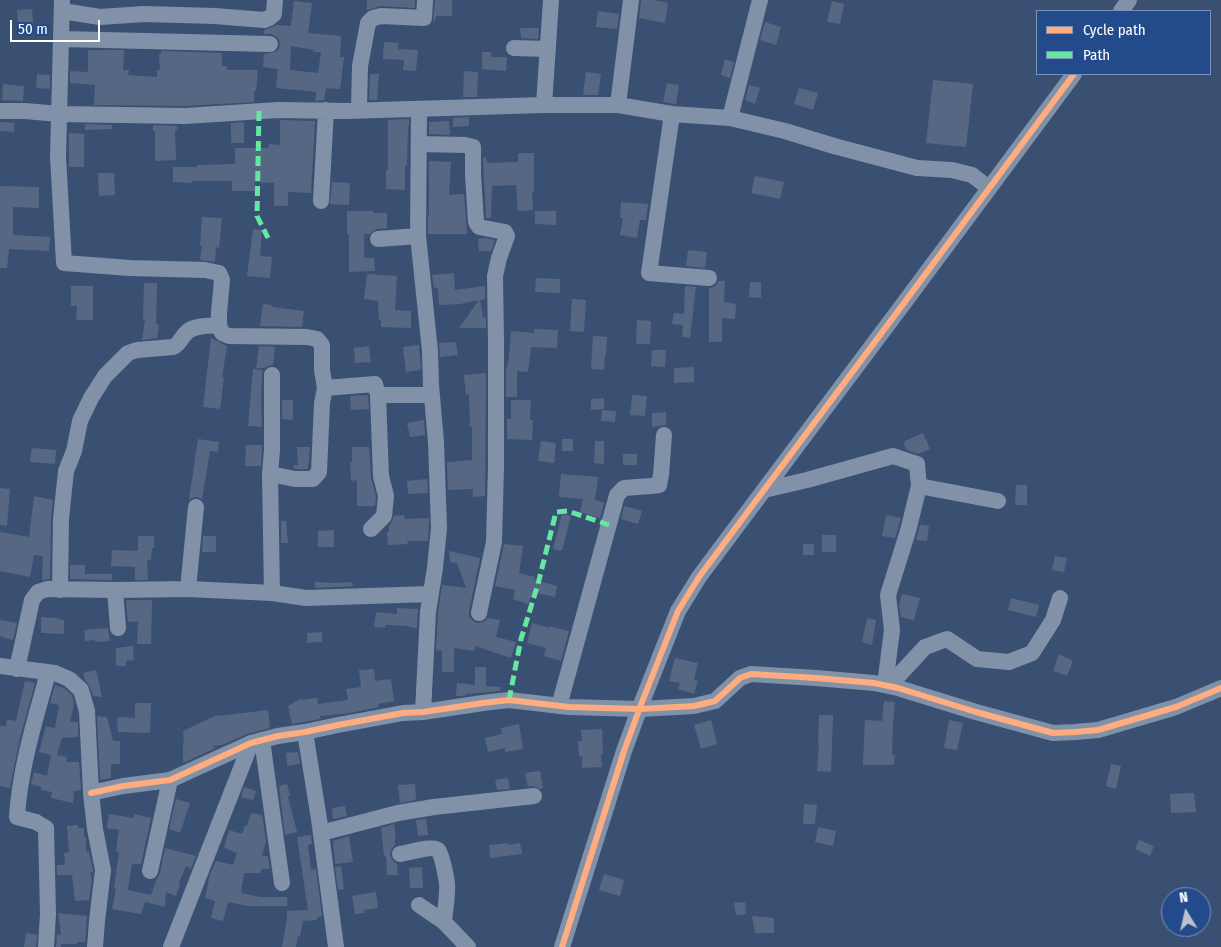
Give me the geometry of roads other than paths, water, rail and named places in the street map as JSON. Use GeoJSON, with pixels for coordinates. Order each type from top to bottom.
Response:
{"type":"FeatureCollection","features":[{"type":"Feature","properties":{"kind":"street"},"geometry":{"type":"LineString","coordinates":[[270,474],[312,480],[319,472],[322,403],[325,388],[322,370],[322,345],[317,339],[307,337],[229,336],[222,332],[218,313],[222,280],[218,273],[205,270],[130,268],[64,263],[58,156],[62,6],[100,16],[215,16],[264,20],[274,14],[275,0]]}},
{"type":"Feature","properties":{"kind":"street"},"geometry":{"type":"LineString","coordinates":[[359,110],[360,66],[368,23],[373,18],[382,16],[424,18],[426,0]]}},
{"type":"Feature","properties":{"kind":"street"},"geometry":{"type":"LineString","coordinates":[[544,105],[551,0]]}},
{"type":"Feature","properties":{"kind":"street"},"geometry":{"type":"LineString","coordinates":[[618,105],[631,0]]}},
{"type":"Feature","properties":{"kind":"street"},"geometry":{"type":"LineString","coordinates":[[730,118],[760,0]]}},
{"type":"Feature","properties":{"kind":"street"},"geometry":{"type":"LineString","coordinates":[[62,39],[270,44]]}},
{"type":"Feature","properties":{"kind":"street"},"geometry":{"type":"LineString","coordinates":[[514,48],[548,49]]}},
{"type":"Feature","properties":{"kind":"street"},"geometry":{"type":"LineString","coordinates":[[562,947],[624,751],[678,611],[700,577],[764,490],[1073,75]]}},
{"type":"Feature","properties":{"kind":"street"},"geometry":{"type":"LineString","coordinates":[[0,111],[185,116],[278,110],[618,105],[672,114],[730,118],[785,131],[917,168],[952,170],[972,175],[990,188]]}},
{"type":"Feature","properties":{"kind":"street"},"geometry":{"type":"LineString","coordinates":[[419,109],[418,236],[430,351],[439,528],[428,612],[423,712]]}},
{"type":"Feature","properties":{"kind":"street"},"geometry":{"type":"LineString","coordinates":[[321,201],[326,110]]}},
{"type":"Feature","properties":{"kind":"street"},"geometry":{"type":"LineString","coordinates":[[672,114],[649,273],[709,278]]}},
{"type":"Feature","properties":{"kind":"street"},"geometry":{"type":"LineString","coordinates":[[419,144],[466,145],[473,147],[476,222],[479,227],[506,232],[508,236],[499,258],[495,276],[496,448],[494,542],[479,613]]}},
{"type":"Feature","properties":{"kind":"street"},"geometry":{"type":"LineString","coordinates":[[378,239],[418,236]]}},
{"type":"Feature","properties":{"kind":"street"},"geometry":{"type":"LineString","coordinates":[[60,590],[61,519],[66,471],[74,451],[80,421],[91,398],[105,376],[128,353],[137,350],[173,347],[178,345],[190,330],[219,325]]}},
{"type":"Feature","properties":{"kind":"street"},"geometry":{"type":"LineString","coordinates":[[272,375],[272,450],[270,474],[272,592]]}},
{"type":"Feature","properties":{"kind":"street"},"geometry":{"type":"LineString","coordinates":[[325,388],[375,384],[378,395],[381,476],[386,496],[384,516],[371,529]]}},
{"type":"Feature","properties":{"kind":"street"},"geometry":{"type":"LineString","coordinates":[[378,395],[432,395]]}},
{"type":"Feature","properties":{"kind":"street"},"geometry":{"type":"LineString","coordinates":[[559,706],[617,495],[624,488],[659,484],[664,435]]}},
{"type":"Feature","properties":{"kind":"street"},"geometry":{"type":"LineString","coordinates":[[764,490],[893,456],[917,464],[919,486],[908,531],[888,595],[892,630],[887,686]]}},
{"type":"Feature","properties":{"kind":"street"},"geometry":{"type":"LineString","coordinates":[[919,486],[998,501]]}},
{"type":"Feature","properties":{"kind":"street"},"geometry":{"type":"LineString","coordinates":[[188,589],[196,507]]}},
{"type":"Feature","properties":{"kind":"street"},"geometry":{"type":"LineString","coordinates":[[16,669],[32,600],[38,592],[47,589],[188,589],[272,592],[306,598],[431,594]]}},
{"type":"Feature","properties":{"kind":"street"},"geometry":{"type":"LineString","coordinates":[[115,590],[118,628]]}},
{"type":"Feature","properties":{"kind":"street"},"geometry":{"type":"LineString","coordinates":[[887,686],[926,647],[946,639],[976,659],[1009,662],[1032,653],[1053,620],[1060,598]]}},
{"type":"Feature","properties":{"kind":"street"},"geometry":{"type":"LineString","coordinates":[[0,666],[55,674],[70,679],[81,690],[86,711],[95,829],[103,870],[95,947]]}},
{"type":"Feature","properties":{"kind":"street"},"geometry":{"type":"LineString","coordinates":[[46,947],[48,914],[46,828],[36,822],[18,817],[18,797],[48,673]]}},
{"type":"Feature","properties":{"kind":"street"},"geometry":{"type":"LineString","coordinates":[[91,793],[124,786],[170,780],[256,742],[278,736],[375,718],[509,700],[559,706],[640,709],[694,706],[715,701],[740,678],[751,674],[874,683],[1053,733],[1098,730],[1176,707],[1221,688]]}},
{"type":"Feature","properties":{"kind":"street"},"geometry":{"type":"LineString","coordinates":[[305,732],[336,947]]}},
{"type":"Feature","properties":{"kind":"street"},"geometry":{"type":"LineString","coordinates":[[256,742],[282,883]]}},
{"type":"Feature","properties":{"kind":"street"},"geometry":{"type":"LineString","coordinates":[[170,947],[256,742]]}},
{"type":"Feature","properties":{"kind":"street"},"geometry":{"type":"LineString","coordinates":[[150,871],[170,780]]}},
{"type":"Feature","properties":{"kind":"street"},"geometry":{"type":"LineString","coordinates":[[321,833],[398,813],[534,796]]}},
{"type":"Feature","properties":{"kind":"street"},"geometry":{"type":"LineString","coordinates":[[400,854],[433,848],[438,850],[441,855],[447,883],[444,922]]}},
{"type":"Feature","properties":{"kind":"street"},"geometry":{"type":"LineString","coordinates":[[419,904],[444,922],[468,947]]}}]}
